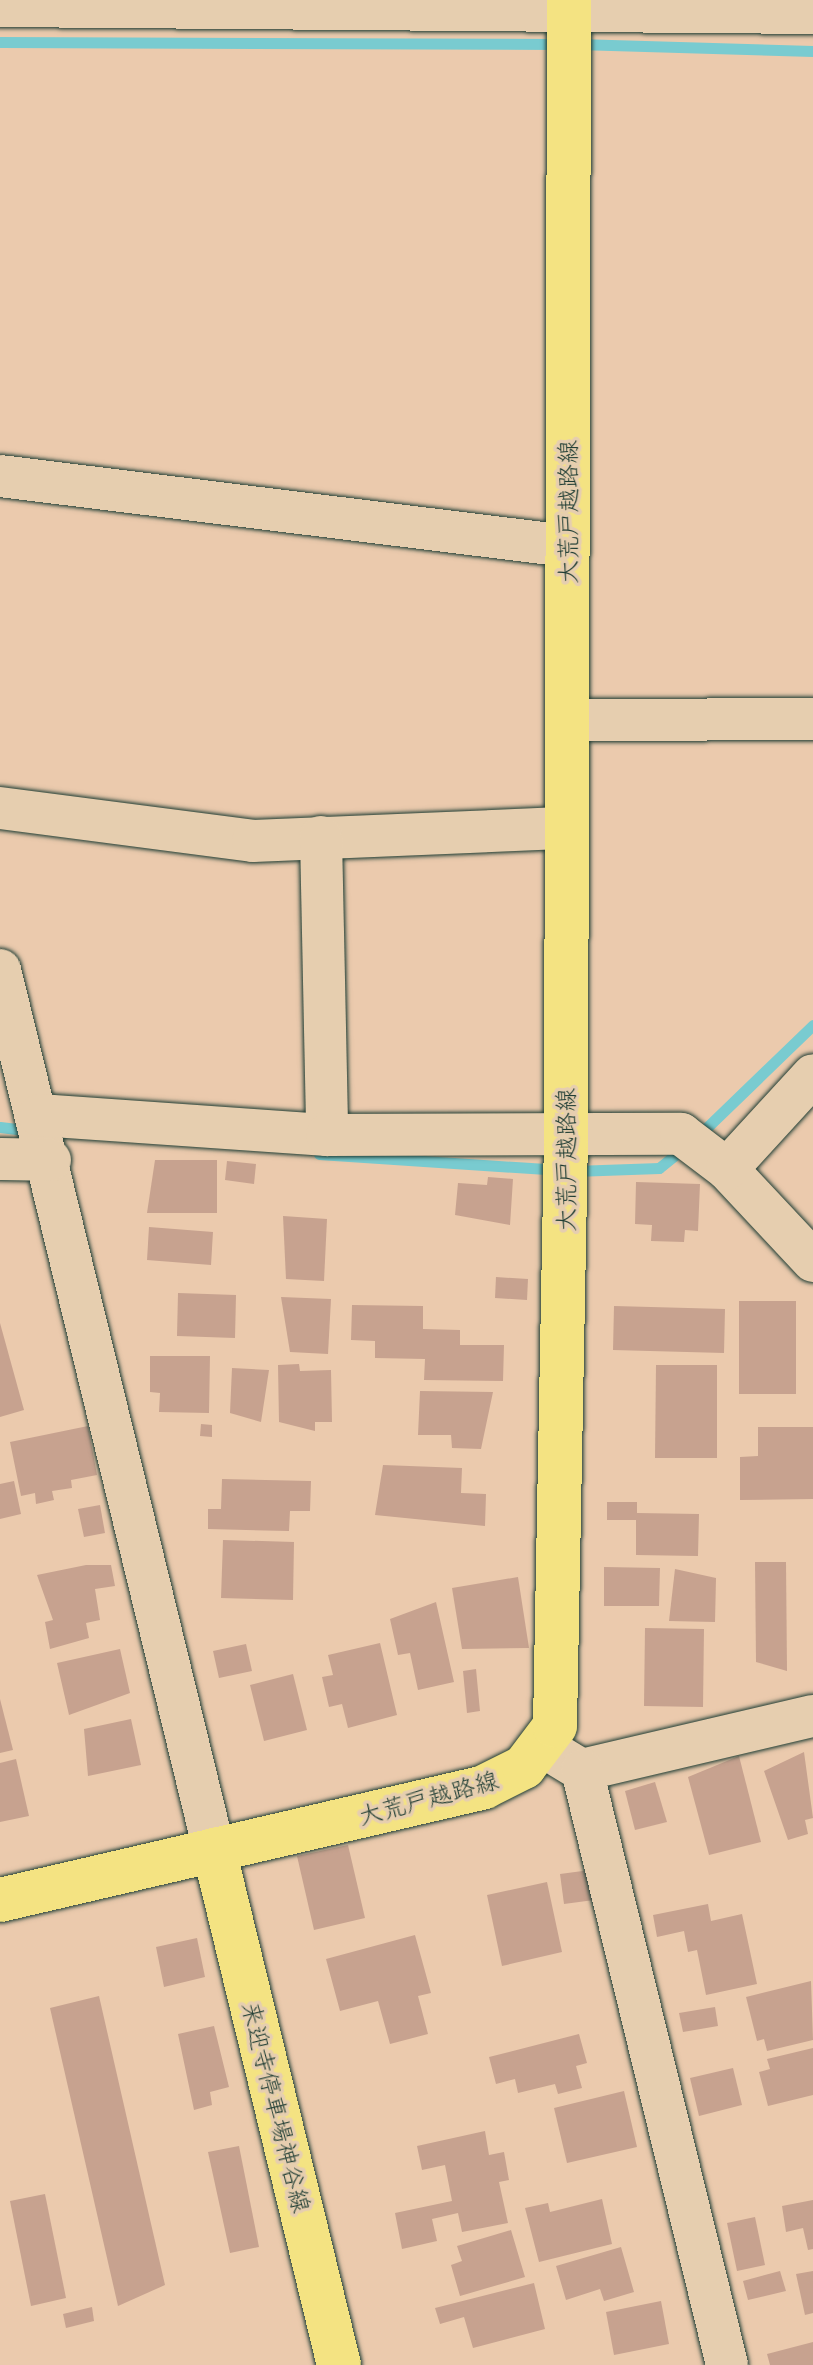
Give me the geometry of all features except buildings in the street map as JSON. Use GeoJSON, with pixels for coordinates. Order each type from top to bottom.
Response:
{"type":"FeatureCollection","features":[{"type":"Feature","properties":{"kind":"main road","name":"大荒戸越路線"},"geometry":{"type":"LineString","coordinates":[[0,1900],[484,1787],[524,1767],[544,1747],[560,1684],[566,1138],[569,7]]}},
{"type":"Feature","properties":{"kind":"main road","name":"来迎寺停車場神谷線"},"geometry":{"type":"LineString","coordinates":[[214,1850],[339,2365]]}},
{"type":"Feature","properties":{"kind":"street"},"geometry":{"type":"LineString","coordinates":[[0,6],[569,7],[813,13]]}},
{"type":"Feature","properties":{"kind":"street"},"geometry":{"type":"LineString","coordinates":[[0,476],[567,546]]}},
{"type":"Feature","properties":{"kind":"street"},"geometry":{"type":"LineString","coordinates":[[566,720],[813,719]]}},
{"type":"Feature","properties":{"kind":"street"},"geometry":{"type":"LineString","coordinates":[[0,808],[253,841],[567,828]]}},
{"type":"Feature","properties":{"kind":"street"},"geometry":{"type":"LineString","coordinates":[[321,837],[327,1135]]}},
{"type":"Feature","properties":{"kind":"street"},"geometry":{"type":"LineString","coordinates":[[0,970],[50,1160],[214,1850]]}},
{"type":"Feature","properties":{"kind":"street"},"geometry":{"type":"LineString","coordinates":[[727,1169],[813,1075]]}},
{"type":"Feature","properties":{"kind":"street"},"geometry":{"type":"LineString","coordinates":[[39,1115],[327,1135],[566,1138],[681,1134],[727,1169],[813,1261]]}},
{"type":"Feature","properties":{"kind":"street"},"geometry":{"type":"LineString","coordinates":[[0,1159],[50,1160]]}},
{"type":"Feature","properties":{"kind":"street"},"geometry":{"type":"LineString","coordinates":[[544,1747],[582,1770],[813,1716]]}},
{"type":"Feature","properties":{"kind":"street"},"geometry":{"type":"LineString","coordinates":[[582,1770],[727,2365]]}},
{"type":"Feature","properties":{"kind":"waterway"},"geometry":{"type":"LineString","coordinates":[[0,42],[559,44]]}},
{"type":"Feature","properties":{"kind":"waterway"},"geometry":{"type":"LineString","coordinates":[[577,44],[813,51]]}},
{"type":"Feature","properties":{"kind":"waterway"},"geometry":{"type":"LineString","coordinates":[[698,1136],[813,1025]]}},
{"type":"Feature","properties":{"kind":"waterway"},"geometry":{"type":"LineString","coordinates":[[0,1127],[31,1131]]}},
{"type":"Feature","properties":{"kind":"waterway"},"geometry":{"type":"LineString","coordinates":[[574,1171],[659,1168],[685,1147]]}},
{"type":"Feature","properties":{"kind":"waterway"},"geometry":{"type":"LineString","coordinates":[[319,1154],[557,1170]]}}]}
